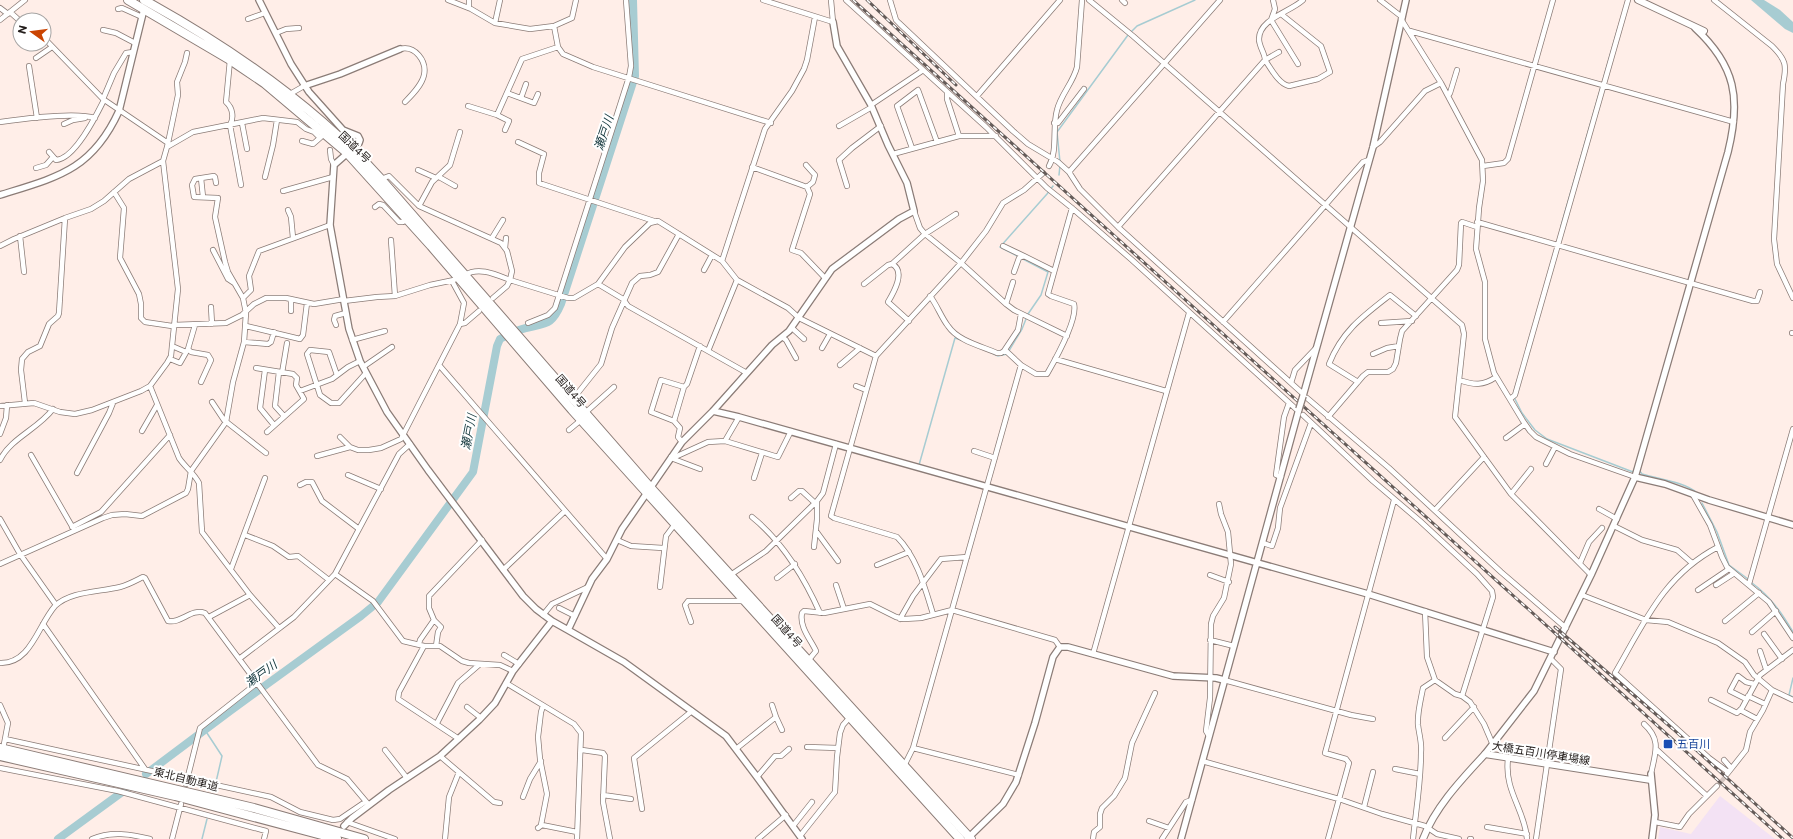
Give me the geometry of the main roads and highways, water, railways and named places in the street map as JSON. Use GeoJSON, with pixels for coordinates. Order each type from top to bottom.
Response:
{"type":"FeatureCollection","features":[{"type":"Feature","properties":{"kind":"highway","name":"国道4号"},"geometry":{"type":"LineString","coordinates":[[128,0],[143,13],[230,60],[275,92],[322,135],[350,151],[459,278],[504,324],[583,416],[806,663],[960,839]]}},
{"type":"Feature","properties":{"kind":"highway","name":"国道4号"},"geometry":{"type":"LineString","coordinates":[[144,0],[232,52],[290,94],[381,178],[459,278]]}},
{"type":"Feature","properties":{"kind":"highway","name":"国道4号"},"geometry":{"type":"LineString","coordinates":[[519,342],[573,399],[583,416]]}},
{"type":"Feature","properties":{"kind":"highway","name":"国道4号"},"geometry":{"type":"LineString","coordinates":[[649,490],[675,524],[728,577],[745,601],[806,663]]}},
{"type":"Feature","properties":{"kind":"highway","name":"国道4号"},"geometry":{"type":"LineString","coordinates":[[852,715],[904,766],[969,838]]}},
{"type":"Feature","properties":{"kind":"highway","name":"東北自動車道"},"geometry":{"type":"LineString","coordinates":[[3,744],[240,804],[364,839]]}},
{"type":"Feature","properties":{"kind":"highway","name":"東北自動車道"},"geometry":{"type":"LineString","coordinates":[[0,756],[182,797],[338,839]]}},
{"type":"Feature","properties":{"kind":"main road"},"geometry":{"type":"LineString","coordinates":[[1638,0],[1704,31]]}},
{"type":"Feature","properties":{"kind":"main road","name":"大橋五百川停車場線"},"geometry":{"type":"LineString","coordinates":[[1423,839],[1427,828],[1441,807],[1485,754],[1548,765],[1651,777]]}},
{"type":"Feature","properties":{"kind":"water"},"geometry":{"type":"Polygon","coordinates":[[[1751,0],[1764,0],[1780,10],[1793,22],[1793,33],[1785,29],[1751,0]]]}},
{"type":"Feature","properties":{"kind":"waterway","name":"瀬戸川"},"geometry":{"type":"LineString","coordinates":[[146,774],[378,602],[473,472],[497,346],[500,339],[519,330],[544,324],[552,320],[561,304],[635,76],[633,0]]}},
{"type":"Feature","properties":{"kind":"waterway"},"geometry":{"type":"LineString","coordinates":[[1060,162],[1057,132],[1128,35],[1137,26],[1195,0]]}},
{"type":"Feature","properties":{"kind":"waterway"},"geometry":{"type":"LineString","coordinates":[[1561,226],[1618,28]]}},
{"type":"Feature","properties":{"kind":"waterway"},"geometry":{"type":"LineString","coordinates":[[1059,175],[1060,165]]}},
{"type":"Feature","properties":{"kind":"waterway"},"geometry":{"type":"LineString","coordinates":[[992,353],[998,356],[1007,354],[1022,329],[1028,314],[1041,295],[1048,272],[1000,247],[1053,186]]}},
{"type":"Feature","properties":{"kind":"waterway"},"geometry":{"type":"LineString","coordinates":[[919,465],[955,338],[961,340]]}},
{"type":"Feature","properties":{"kind":"waterway"},"geometry":{"type":"LineString","coordinates":[[1518,378],[1513,395],[1522,413],[1535,430],[1547,439],[1633,472],[1634,469]]}},
{"type":"Feature","properties":{"kind":"waterway"},"geometry":{"type":"LineString","coordinates":[[1639,470],[1642,474],[1679,483],[1697,493]]}},
{"type":"Feature","properties":{"kind":"waterway"},"geometry":{"type":"LineString","coordinates":[[1702,503],[1717,532],[1729,565],[1748,579]]}},
{"type":"Feature","properties":{"kind":"waterway"},"geometry":{"type":"LineString","coordinates":[[1752,583],[1775,605],[1793,632]]}},
{"type":"Feature","properties":{"kind":"waterway"},"geometry":{"type":"LineString","coordinates":[[1793,678],[1789,695],[1793,697]]}},
{"type":"Feature","properties":{"kind":"waterway"},"geometry":{"type":"LineString","coordinates":[[205,730],[222,756],[216,782]]}},
{"type":"Feature","properties":{"kind":"waterway","name":"瀬戸川"},"geometry":{"type":"LineString","coordinates":[[58,839],[125,790]]}},
{"type":"Feature","properties":{"kind":"waterway"},"geometry":{"type":"LineString","coordinates":[[202,839],[207,819]]}},
{"type":"Feature","properties":{"kind":"tunnel"},"geometry":{"type":"LineString","coordinates":[[1717,786],[1727,775]]}},
{"type":"Feature","properties":{"kind":"railway"},"geometry":{"type":"LineString","coordinates":[[853,0],[1783,839]]}},
{"type":"Feature","properties":{"kind":"railway"},"geometry":{"type":"LineString","coordinates":[[867,0],[956,85]]}},
{"type":"Feature","properties":{"kind":"railway"},"geometry":{"type":"LineString","coordinates":[[1555,627],[1673,729],[1793,838]]}},
{"type":"Feature","properties":{"kind":"place","name":"五百川"},"geometry":{"type":"Point","coordinates":[1668,744]}}]}
